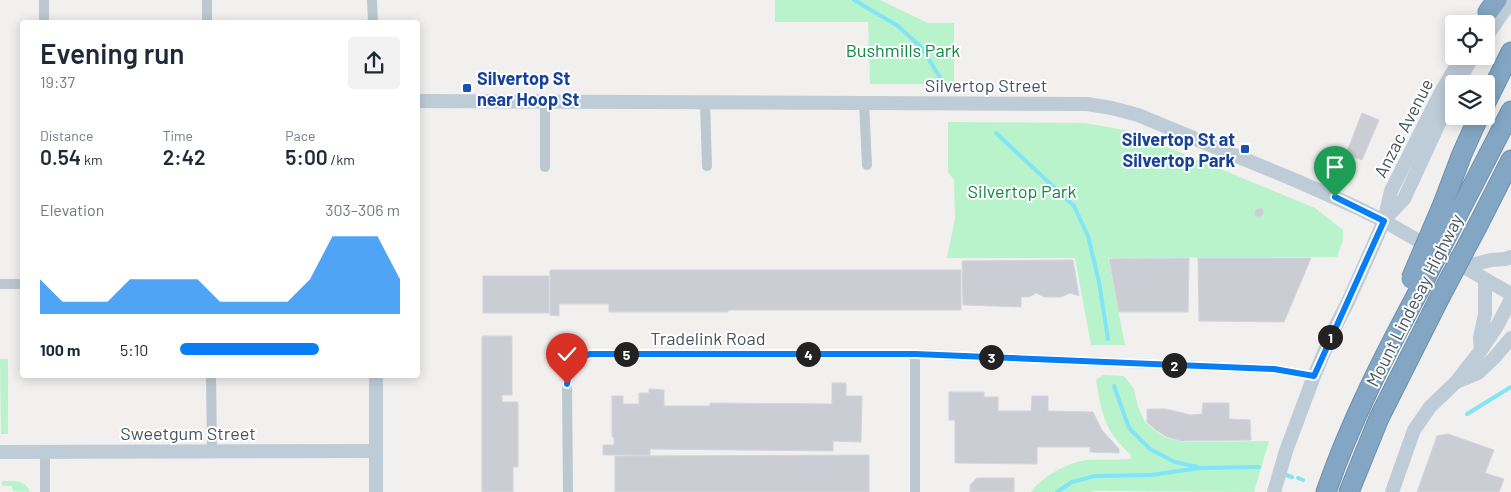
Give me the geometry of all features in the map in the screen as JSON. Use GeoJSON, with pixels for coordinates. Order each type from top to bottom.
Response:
{"type":"FeatureCollection","features":[{"type":"Feature","properties":{"kind":"highway"},"geometry":{"type":"LineString","coordinates":[[1495,84],[1511,52]]}},
{"type":"Feature","properties":{"kind":"highway","name":"Mount Lindesay Highway"},"geometry":{"type":"LineString","coordinates":[[1326,492],[1336,463],[1363,401],[1407,313],[1416,282],[1451,208],[1511,111]]}},
{"type":"Feature","properties":{"kind":"highway"},"geometry":{"type":"LineString","coordinates":[[1451,208],[1462,154],[1475,125]]}},
{"type":"Feature","properties":{"kind":"highway","name":"Mount Lindesay Highway"},"geometry":{"type":"LineString","coordinates":[[1349,492],[1379,418],[1511,160]]}},
{"type":"Feature","properties":{"kind":"highway"},"geometry":{"type":"LineString","coordinates":[[1479,223],[1496,211],[1511,186]]}},
{"type":"Feature","properties":{"kind":"street"},"geometry":{"type":"LineString","coordinates":[[44,0],[44,20]]}},
{"type":"Feature","properties":{"kind":"street"},"geometry":{"type":"LineString","coordinates":[[207,0],[208,20]]}},
{"type":"Feature","properties":{"kind":"street"},"geometry":{"type":"LineString","coordinates":[[372,0],[373,20]]}},
{"type":"Feature","properties":{"kind":"street"},"geometry":{"type":"LineString","coordinates":[[1495,24],[1511,0]]}},
{"type":"Feature","properties":{"kind":"street","name":"Anzac Avenue"},"geometry":{"type":"LineString","coordinates":[[1274,492],[1286,451],[1314,376],[1384,221],[1391,190],[1457,65]]}},
{"type":"Feature","properties":{"kind":"street","name":"Silvertop Street"},"geometry":{"type":"LineString","coordinates":[[420,101],[1087,104],[1112,108],[1138,115],[1297,181],[1384,221],[1511,294]]}},
{"type":"Feature","properties":{"kind":"street"},"geometry":{"type":"LineString","coordinates":[[545,102],[545,167]]}},
{"type":"Feature","properties":{"kind":"street"},"geometry":{"type":"LineString","coordinates":[[705,102],[707,166]]}},
{"type":"Feature","properties":{"kind":"street"},"geometry":{"type":"LineString","coordinates":[[864,103],[866,165]]}},
{"type":"Feature","properties":{"kind":"street","name":"Anzac Avenue"},"geometry":{"type":"LineString","coordinates":[[1384,221],[1404,199],[1445,110]]}},
{"type":"Feature","properties":{"kind":"street"},"geometry":{"type":"LineString","coordinates":[[1463,267],[1491,260],[1505,260],[1511,257]]}},
{"type":"Feature","properties":{"kind":"street"},"geometry":{"type":"LineString","coordinates":[[1482,350],[1480,338],[1484,314],[1485,280]]}},
{"type":"Feature","properties":{"kind":"street"},"geometry":{"type":"LineString","coordinates":[[0,284],[20,284]]}},
{"type":"Feature","properties":{"kind":"street"},"geometry":{"type":"LineString","coordinates":[[1392,492],[1414,430],[1430,407],[1456,382],[1482,350],[1511,299]]}},
{"type":"Feature","properties":{"kind":"street"},"geometry":{"type":"LineString","coordinates":[[1456,382],[1478,373],[1511,338]]}},
{"type":"Feature","properties":{"kind":"street","name":"Tradelink Road"},"geometry":{"type":"LineString","coordinates":[[568,492],[568,378],[575,360],[590,354],[915,354],[1274,369],[1314,376]]}},
{"type":"Feature","properties":{"kind":"street"},"geometry":{"type":"LineString","coordinates":[[915,354],[915,492]]}},
{"type":"Feature","properties":{"kind":"street"},"geometry":{"type":"LineString","coordinates":[[211,378],[212,451]]}},
{"type":"Feature","properties":{"kind":"street"},"geometry":{"type":"LineString","coordinates":[[376,378],[376,492]]}},
{"type":"Feature","properties":{"kind":"street","name":"Sweetgum Street"},"geometry":{"type":"LineString","coordinates":[[0,452],[376,451]]}},
{"type":"Feature","properties":{"kind":"street"},"geometry":{"type":"LineString","coordinates":[[45,452],[45,492]]}},
{"type":"Feature","properties":{"kind":"green space","name":"Bushmills Park"},"geometry":{"type":"Polygon","coordinates":[[[775,0],[880,0],[928,23],[954,23],[954,84],[870,84],[868,22],[775,22],[775,0]]]}},
{"type":"Feature","properties":{"kind":"green space","name":"Silvertop Park"},"geometry":{"type":"Polygon","coordinates":[[[948,122],[1085,123],[1125,130],[1315,208],[1343,230],[1343,240],[1337,257],[1108,258],[1125,345],[1091,345],[1075,258],[947,258],[955,219],[954,180],[948,172],[948,122]]]}},
{"type":"Feature","properties":{"kind":"green space"},"geometry":{"type":"Polygon","coordinates":[[[0,359],[8,359],[8,434],[1,434],[0,359]]]}},
{"type":"Feature","properties":{"kind":"green space"},"geometry":{"type":"Polygon","coordinates":[[[1103,375],[1124,376],[1134,389],[1138,407],[1145,422],[1166,438],[1183,442],[1269,441],[1254,492],[1031,492],[1049,475],[1080,461],[1130,459],[1131,455],[1115,438],[1103,413],[1096,380],[1103,375]]]}},
{"type":"Feature","properties":{"kind":"green space"},"geometry":{"type":"Polygon","coordinates":[[[2,481],[22,483],[30,492],[13,491],[12,486],[2,486],[2,481]]]}},
{"type":"Feature","properties":{"kind":"building"},"geometry":{"type":"Polygon","coordinates":[[[1362,113],[1379,120],[1362,160],[1346,154],[1362,113]]]}},
{"type":"Feature","properties":{"kind":"building"},"geometry":{"type":"Polygon","coordinates":[[[1259,208],[1263,209],[1263,214],[1259,217],[1255,215],[1255,211],[1259,208]]]}},
{"type":"Feature","properties":{"kind":"building"},"geometry":{"type":"Polygon","coordinates":[[[1189,258],[1188,312],[1119,312],[1109,259],[1189,258]]]}},
{"type":"Feature","properties":{"kind":"building"},"geometry":{"type":"Polygon","coordinates":[[[1198,258],[1311,258],[1284,322],[1199,321],[1198,258]]]}},
{"type":"Feature","properties":{"kind":"building"},"geometry":{"type":"Polygon","coordinates":[[[1073,260],[1079,296],[1070,293],[1061,297],[1045,297],[1036,293],[1029,297],[1021,297],[1021,307],[963,305],[962,261],[1073,260]]]}},
{"type":"Feature","properties":{"kind":"building"},"geometry":{"type":"Polygon","coordinates":[[[550,270],[961,270],[961,310],[609,312],[609,304],[559,304],[559,316],[550,315],[550,270]]]}},
{"type":"Feature","properties":{"kind":"building"},"geometry":{"type":"Polygon","coordinates":[[[483,276],[549,276],[549,313],[483,313],[483,276]]]}},
{"type":"Feature","properties":{"kind":"building"},"geometry":{"type":"Polygon","coordinates":[[[482,336],[512,336],[512,395],[502,395],[502,402],[518,402],[518,467],[513,467],[513,492],[482,492],[482,336]]]}},
{"type":"Feature","properties":{"kind":"building"},"geometry":{"type":"Polygon","coordinates":[[[832,383],[846,383],[846,396],[862,396],[861,442],[833,441],[833,451],[650,449],[650,455],[603,455],[603,445],[614,445],[614,437],[612,437],[612,396],[623,396],[623,404],[639,404],[639,393],[649,393],[649,389],[664,390],[664,406],[710,406],[710,403],[832,404],[832,383]]]}},
{"type":"Feature","properties":{"kind":"building"},"geometry":{"type":"Polygon","coordinates":[[[949,392],[984,392],[984,397],[998,397],[998,411],[1031,411],[1032,396],[1048,396],[1048,411],[1093,412],[1102,430],[1119,449],[1119,453],[1090,452],[1090,447],[1037,447],[1037,464],[955,463],[955,420],[949,420],[949,392]]]}},
{"type":"Feature","properties":{"kind":"building"},"geometry":{"type":"Polygon","coordinates":[[[1203,403],[1229,403],[1229,419],[1250,420],[1251,440],[1182,441],[1167,437],[1147,422],[1147,409],[1166,409],[1191,415],[1202,414],[1203,403]]]}},
{"type":"Feature","properties":{"kind":"building"},"geometry":{"type":"Polygon","coordinates":[[[1448,434],[1494,450],[1485,473],[1504,479],[1499,492],[1417,492],[1437,436],[1448,434]]]}},
{"type":"Feature","properties":{"kind":"building"},"geometry":{"type":"Polygon","coordinates":[[[869,455],[869,492],[615,492],[615,456],[869,455]]]}},
{"type":"Feature","properties":{"kind":"building"},"geometry":{"type":"Polygon","coordinates":[[[977,478],[1014,478],[1014,492],[970,492],[970,485],[977,478]]]}},
{"type":"Feature","properties":{"kind":"waterway"},"geometry":{"type":"LineString","coordinates":[[854,0],[898,26],[921,47],[943,82]]}},
{"type":"Feature","properties":{"kind":"waterway"},"geometry":{"type":"LineString","coordinates":[[996,133],[1074,206],[1088,236],[1099,282],[1108,339]]}},
{"type":"Feature","properties":{"kind":"waterway"},"geometry":{"type":"LineString","coordinates":[[1114,386],[1129,428],[1150,449],[1175,462],[1197,467]]}},
{"type":"Feature","properties":{"kind":"waterway"},"geometry":{"type":"LineString","coordinates":[[1467,414],[1511,387]]}},
{"type":"Feature","properties":{"kind":"waterway"},"geometry":{"type":"LineString","coordinates":[[1057,492],[1072,482],[1095,476],[1151,475],[1200,468],[1259,467]]}},
{"type":"Feature","properties":{"kind":"waterway"},"geometry":{"type":"LineString","coordinates":[[1286,475],[1292,477]]}},
{"type":"Feature","properties":{"kind":"waterway"},"geometry":{"type":"LineString","coordinates":[[1298,478],[1303,480]]}},
{"type":"Feature","properties":{"kind":"place","name":"Silvertop St near Hoop St"},"geometry":{"type":"Point","coordinates":[467,88]}},
{"type":"Feature","properties":{"kind":"place","name":"Silvertop St at Silvertop Park"},"geometry":{"type":"Point","coordinates":[1245,149]}},
{"type":"Feature","properties":{"kind":"route"},"geometry":{"type":"LineString","coordinates":[[567,384],[569,372],[575,360],[590,354],[915,354],[1274,369],[1314,376],[1384,221],[1335,197]]}}]}
